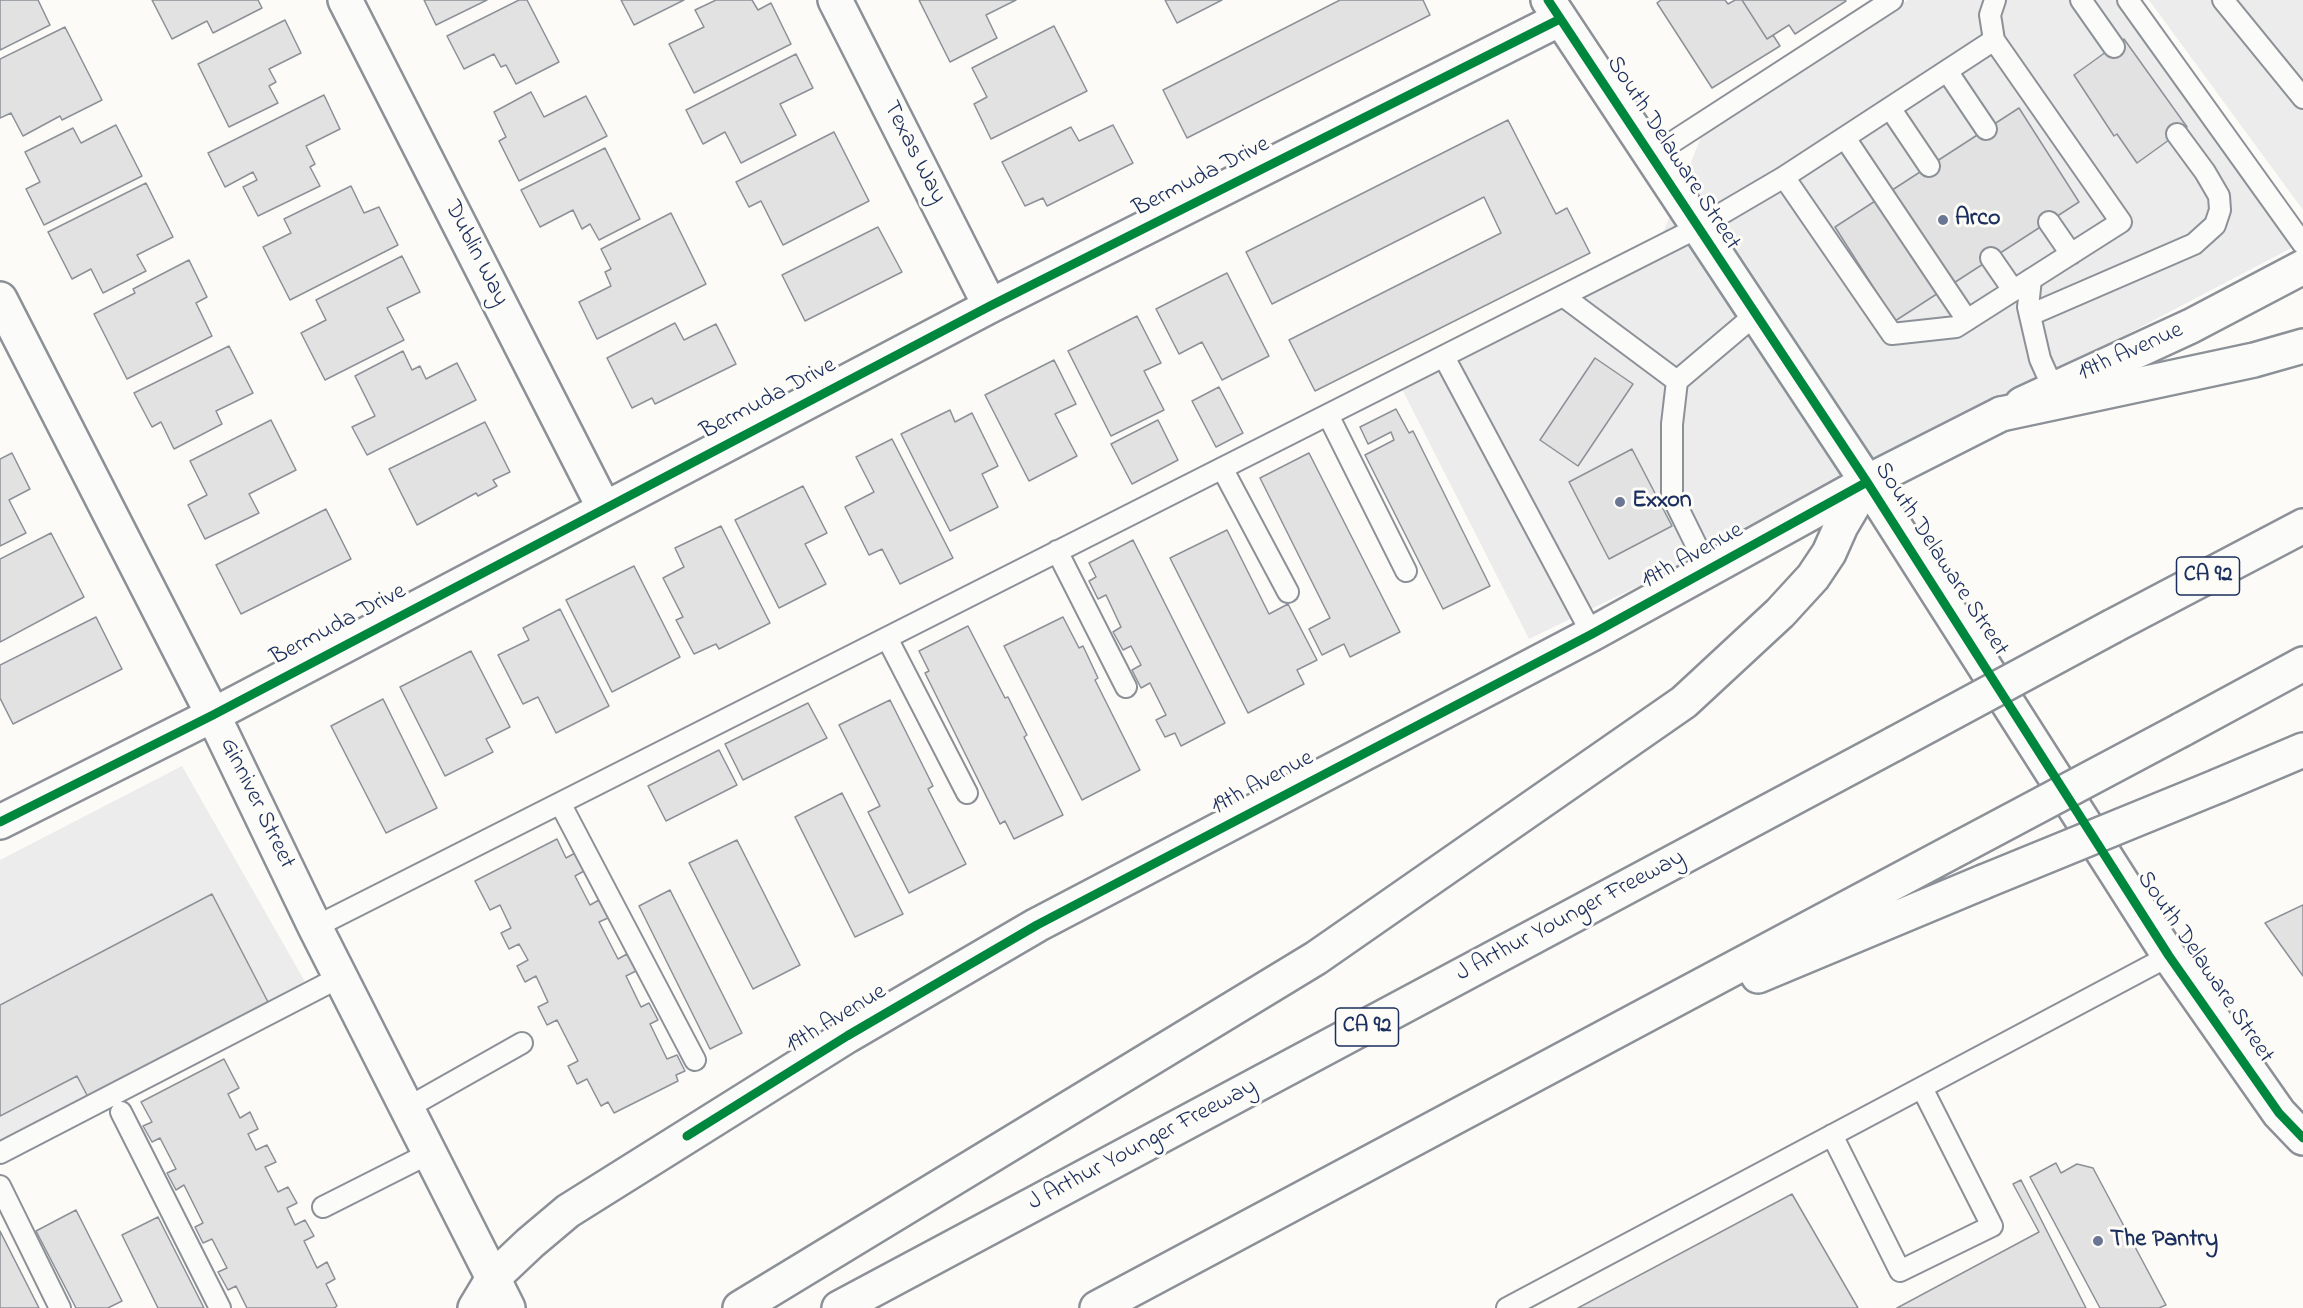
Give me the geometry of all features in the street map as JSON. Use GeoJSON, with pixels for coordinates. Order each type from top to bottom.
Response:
{"type":"FeatureCollection","features":[{"type":"Feature","properties":{"kind":"main road","name":"Dublin Way"},"geometry":{"type":"LineString","coordinates":[[345,0],[604,508]]}},
{"type":"Feature","properties":{"kind":"main road","name":"Texas Way"},"geometry":{"type":"LineString","coordinates":[[836,0],[990,306]]}},
{"type":"Feature","properties":{"kind":"main road","name":"Bermuda Drive"},"geometry":{"type":"LineString","coordinates":[[0,822],[213,715],[1554,10]]}},
{"type":"Feature","properties":{"kind":"main road","name":"South Delaware Street"},"geometry":{"type":"LineString","coordinates":[[1554,10],[1867,482],[2169,957],[2279,1113],[2303,1138]]}},
{"type":"Feature","properties":{"kind":"main road","name":"19th Avenue"},"geometry":{"type":"LineString","coordinates":[[475,1308],[493,1278],[568,1211],[847,1035],[1037,925],[1592,634],[1867,482],[2001,414],[2056,395],[2303,267]]}},
{"type":"Feature","properties":{"kind":"main road","name":"Ginniver Street"},"geometry":{"type":"LineString","coordinates":[[0,300],[213,715],[315,927],[508,1308]]}},
{"type":"Feature","properties":{"kind":"main road"},"geometry":{"type":"LineString","coordinates":[[2056,395],[2254,360],[2303,346]]}},
{"type":"Feature","properties":{"kind":"main road"},"geometry":{"type":"LineString","coordinates":[[740,1308],[1316,958],[1684,702],[1780,613],[1813,577],[1829,554],[1841,526],[1867,482]]}},
{"type":"Feature","properties":{"kind":"main road","name":"J Arthur Younger Freeway"},"geometry":{"type":"LineString","coordinates":[[839,1308],[2303,526]]}},
{"type":"Feature","properties":{"kind":"main road"},"geometry":{"type":"LineString","coordinates":[[1098,1308],[2303,664]]}},
{"type":"Feature","properties":{"kind":"main road"},"geometry":{"type":"LineString","coordinates":[[1558,1061],[2303,750]]}},
{"type":"Feature","properties":{"kind":"lane"},"geometry":{"type":"LineString","coordinates":[[1650,156],[1892,0]]}},
{"type":"Feature","properties":{"kind":"lane"},"geometry":{"type":"LineString","coordinates":[[1784,177],[1892,334],[1956,327],[2121,222],[1994,40],[1990,15],[1995,0]]}},
{"type":"Feature","properties":{"kind":"lane"},"geometry":{"type":"LineString","coordinates":[[2081,0],[2114,47]]}},
{"type":"Feature","properties":{"kind":"lane"},"geometry":{"type":"LineString","coordinates":[[2128,0],[2303,244]]}},
{"type":"Feature","properties":{"kind":"lane"},"geometry":{"type":"LineString","coordinates":[[2223,0],[2303,98]]}},
{"type":"Feature","properties":{"kind":"lane"},"geometry":{"type":"LineString","coordinates":[[315,927],[1697,228],[1784,177],[1994,40]]}},
{"type":"Feature","properties":{"kind":"lane"},"geometry":{"type":"LineString","coordinates":[[1947,71],[1986,129]]}},
{"type":"Feature","properties":{"kind":"lane"},"geometry":{"type":"LineString","coordinates":[[1890,108],[1929,166]]}},
{"type":"Feature","properties":{"kind":"lane"},"geometry":{"type":"LineString","coordinates":[[2030,315],[2194,244],[2215,225],[2220,210],[2219,196],[2205,172],[2177,134]]}},
{"type":"Feature","properties":{"kind":"lane"},"geometry":{"type":"LineString","coordinates":[[1845,138],[1967,320]]}},
{"type":"Feature","properties":{"kind":"lane"},"geometry":{"type":"LineString","coordinates":[[2049,222],[2071,254]]}},
{"type":"Feature","properties":{"kind":"lane"},"geometry":{"type":"LineString","coordinates":[[1991,258],[2013,291]]}},
{"type":"Feature","properties":{"kind":"lane"},"geometry":{"type":"LineString","coordinates":[[2031,279],[2028,307],[2036,346],[2056,395]]}},
{"type":"Feature","properties":{"kind":"lane"},"geometry":{"type":"LineString","coordinates":[[1563,296],[1677,381]]}},
{"type":"Feature","properties":{"kind":"lane"},"geometry":{"type":"LineString","coordinates":[[1709,570],[1672,496],[1672,424],[1677,381],[1755,315]]}},
{"type":"Feature","properties":{"kind":"lane"},"geometry":{"type":"LineString","coordinates":[[1444,357],[1592,634]]}},
{"type":"Feature","properties":{"kind":"lane"},"geometry":{"type":"LineString","coordinates":[[1328,415],[1406,571]]}},
{"type":"Feature","properties":{"kind":"lane"},"geometry":{"type":"LineString","coordinates":[[1222,468],[1288,592]]}},
{"type":"Feature","properties":{"kind":"lane"},"geometry":{"type":"LineString","coordinates":[[1058,551],[1126,687]]}},
{"type":"Feature","properties":{"kind":"lane"},"geometry":{"type":"LineString","coordinates":[[886,638],[967,793]]}},
{"type":"Feature","properties":{"kind":"lane"},"geometry":{"type":"LineString","coordinates":[[560,803],[695,1060]]}},
{"type":"Feature","properties":{"kind":"lane"},"geometry":{"type":"LineString","coordinates":[[1507,1308],[2169,957]]}},
{"type":"Feature","properties":{"kind":"lane"},"geometry":{"type":"LineString","coordinates":[[0,1153],[340,977]]}},
{"type":"Feature","properties":{"kind":"lane"},"geometry":{"type":"LineString","coordinates":[[407,1108],[522,1043]]}},
{"type":"Feature","properties":{"kind":"lane"},"geometry":{"type":"LineString","coordinates":[[1833,1135],[1900,1271],[1992,1226],[1922,1088]]}},
{"type":"Feature","properties":{"kind":"lane"},"geometry":{"type":"LineString","coordinates":[[122,1112],[220,1308]]}},
{"type":"Feature","properties":{"kind":"lane"},"geometry":{"type":"LineString","coordinates":[[323,1207],[429,1154]]}},
{"type":"Feature","properties":{"kind":"lane"},"geometry":{"type":"LineString","coordinates":[[0,1186],[60,1308]]}},
{"type":"Feature","properties":{"kind":"shaded area"},"geometry":{"type":"Polygon","coordinates":[[[1908,0],[2122,0],[2299,244],[1756,529],[1529,639],[1401,387],[1654,256],[1701,137],[1908,0]]]}},
{"type":"Feature","properties":{"kind":"shaded area"},"geometry":{"type":"Polygon","coordinates":[[[2149,0],[2303,0],[2303,210],[2149,0]]]}},
{"type":"Feature","properties":{"kind":"shaded area"},"geometry":{"type":"Polygon","coordinates":[[[182,766],[316,1001],[0,1161],[0,860],[182,766]]]}},
{"type":"Feature","properties":{"kind":"building"},"geometry":{"type":"Polygon","coordinates":[[[0,0],[38,0],[50,25],[0,50],[0,0]]]}},
{"type":"Feature","properties":{"kind":"building"},"geometry":{"type":"Polygon","coordinates":[[[152,0],[258,0],[262,8],[213,33],[207,21],[172,39],[152,0]]]}},
{"type":"Feature","properties":{"kind":"building"},"geometry":{"type":"Polygon","coordinates":[[[424,0],[487,0],[436,25],[424,0]]]}},
{"type":"Feature","properties":{"kind":"building"},"geometry":{"type":"Polygon","coordinates":[[[519,0],[527,0],[559,62],[516,84],[506,65],[501,67],[494,54],[464,69],[447,36],[519,0]]]}},
{"type":"Feature","properties":{"kind":"building"},"geometry":{"type":"Polygon","coordinates":[[[621,0],[684,0],[634,25],[621,0]]]}},
{"type":"Feature","properties":{"kind":"building"},"geometry":{"type":"Polygon","coordinates":[[[716,0],[752,0],[758,10],[771,3],[791,44],[694,93],[669,44],[704,27],[695,10],[716,0]]]}},
{"type":"Feature","properties":{"kind":"building"},"geometry":{"type":"Polygon","coordinates":[[[919,0],[1016,0],[986,15],[997,38],[950,62],[919,0]]]}},
{"type":"Feature","properties":{"kind":"building"},"geometry":{"type":"Polygon","coordinates":[[[1165,0],[1222,0],[1177,23],[1165,0]]]}},
{"type":"Feature","properties":{"kind":"building"},"geometry":{"type":"Polygon","coordinates":[[[1340,0],[1423,0],[1430,15],[1187,138],[1163,90],[1340,0]]]}},
{"type":"Feature","properties":{"kind":"building"},"geometry":{"type":"Polygon","coordinates":[[[1661,0],[1725,0],[1728,4],[1735,0],[1742,0],[1767,39],[1773,35],[1780,46],[1712,88],[1657,3],[1661,0]]]}},
{"type":"Feature","properties":{"kind":"building"},"geometry":{"type":"Polygon","coordinates":[[[1742,0],[1846,1],[1795,34],[1789,25],[1767,39],[1742,0]]]}},
{"type":"Feature","properties":{"kind":"building"},"geometry":{"type":"Polygon","coordinates":[[[285,20],[301,53],[269,69],[276,82],[269,86],[278,103],[229,127],[198,64],[285,20]]]}},
{"type":"Feature","properties":{"kind":"building"},"geometry":{"type":"Polygon","coordinates":[[[1054,26],[1087,91],[991,139],[974,104],[987,97],[972,68],[1054,26]]]}},
{"type":"Feature","properties":{"kind":"building"},"geometry":{"type":"Polygon","coordinates":[[[65,27],[102,100],[62,120],[60,116],[23,136],[11,113],[0,118],[0,59],[65,27]]]}},
{"type":"Feature","properties":{"kind":"building"},"geometry":{"type":"Polygon","coordinates":[[[2124,39],[2187,127],[2137,163],[2117,134],[2114,136],[2074,75],[2124,39]]]}},
{"type":"Feature","properties":{"kind":"building"},"geometry":{"type":"Polygon","coordinates":[[[796,54],[813,88],[780,104],[796,135],[741,163],[725,132],[703,144],[686,110],[796,54]]]}},
{"type":"Feature","properties":{"kind":"building"},"geometry":{"type":"Polygon","coordinates":[[[531,92],[544,117],[586,96],[607,136],[519,181],[499,141],[506,137],[494,112],[531,92]]]}},
{"type":"Feature","properties":{"kind":"building"},"geometry":{"type":"Polygon","coordinates":[[[324,95],[340,129],[306,146],[315,164],[310,167],[320,186],[258,216],[243,187],[257,180],[253,172],[225,187],[208,153],[324,95]]]}},
{"type":"Feature","properties":{"kind":"building"},"geometry":{"type":"Polygon","coordinates":[[[2019,108],[2079,202],[1895,321],[1835,227],[2019,108]]]}},
{"type":"Feature","properties":{"kind":"building"},"geometry":{"type":"Polygon","coordinates":[[[1508,120],[1556,214],[1567,208],[1590,253],[1315,391],[1289,340],[1501,233],[1484,197],[1272,304],[1246,252],[1508,120]]]}},
{"type":"Feature","properties":{"kind":"building"},"geometry":{"type":"Polygon","coordinates":[[[116,125],[142,176],[44,225],[26,189],[40,182],[25,152],[73,128],[81,143],[116,125]]]}},
{"type":"Feature","properties":{"kind":"building"},"geometry":{"type":"Polygon","coordinates":[[[1113,125],[1133,163],[1047,206],[1043,198],[1025,206],[1002,162],[1071,127],[1079,141],[1113,125]]]}},
{"type":"Feature","properties":{"kind":"building"},"geometry":{"type":"Polygon","coordinates":[[[834,132],[869,201],[783,245],[761,201],[749,207],[736,182],[834,132]]]}},
{"type":"Feature","properties":{"kind":"building"},"geometry":{"type":"Polygon","coordinates":[[[605,148],[640,219],[599,240],[590,224],[582,229],[573,210],[540,227],[521,190],[605,148]]]}},
{"type":"Feature","properties":{"kind":"building"},"geometry":{"type":"Polygon","coordinates":[[[146,183],[173,237],[137,255],[146,271],[103,293],[91,269],[72,279],[48,232],[146,183]]]}},
{"type":"Feature","properties":{"kind":"building"},"geometry":{"type":"Polygon","coordinates":[[[351,186],[364,213],[379,207],[398,245],[290,300],[263,247],[291,233],[284,219],[351,186]]]}},
{"type":"Feature","properties":{"kind":"building"},"geometry":{"type":"Polygon","coordinates":[[[671,213],[706,284],[597,339],[579,302],[611,286],[605,272],[611,269],[601,249],[671,213]]]}},
{"type":"Feature","properties":{"kind":"building"},"geometry":{"type":"Polygon","coordinates":[[[878,227],[902,272],[805,321],[782,275],[878,227]]]}},
{"type":"Feature","properties":{"kind":"building"},"geometry":{"type":"Polygon","coordinates":[[[402,256],[420,292],[387,308],[404,340],[325,380],[301,333],[326,320],[316,300],[402,256]]]}},
{"type":"Feature","properties":{"kind":"building"},"geometry":{"type":"Polygon","coordinates":[[[189,260],[207,297],[196,303],[212,336],[127,379],[94,314],[135,293],[133,289],[189,260]]]}},
{"type":"Feature","properties":{"kind":"building"},"geometry":{"type":"Polygon","coordinates":[[[1227,273],[1269,356],[1222,380],[1202,342],[1179,354],[1156,309],[1227,273]]]}},
{"type":"Feature","properties":{"kind":"building"},"geometry":{"type":"Polygon","coordinates":[[[1137,316],[1161,363],[1144,371],[1164,410],[1111,436],[1068,351],[1137,316]]]}},
{"type":"Feature","properties":{"kind":"building"},"geometry":{"type":"Polygon","coordinates":[[[675,323],[684,340],[716,324],[736,364],[655,404],[652,398],[632,408],[607,358],[675,323]]]}},
{"type":"Feature","properties":{"kind":"building"},"geometry":{"type":"Polygon","coordinates":[[[229,346],[253,393],[216,411],[222,424],[174,449],[161,422],[152,427],[134,393],[229,346]]]}},
{"type":"Feature","properties":{"kind":"building"},"geometry":{"type":"Polygon","coordinates":[[[403,351],[412,370],[420,366],[426,379],[457,363],[476,400],[367,455],[352,427],[375,416],[355,376],[403,351]]]}},
{"type":"Feature","properties":{"kind":"building"},"geometry":{"type":"Polygon","coordinates":[[[1595,358],[1633,384],[1578,466],[1540,440],[1595,358]]]}},
{"type":"Feature","properties":{"kind":"building"},"geometry":{"type":"Polygon","coordinates":[[[1054,360],[1076,404],[1055,414],[1077,456],[1029,481],[985,395],[1054,360]]]}},
{"type":"Feature","properties":{"kind":"building"},"geometry":{"type":"Polygon","coordinates":[[[1219,387],[1243,433],[1216,447],[1192,401],[1219,387]]]}},
{"type":"Feature","properties":{"kind":"building"},"geometry":{"type":"Polygon","coordinates":[[[1396,409],[1409,433],[1413,431],[1490,586],[1443,609],[1365,455],[1394,440],[1391,432],[1368,444],[1360,427],[1396,409]]]}},
{"type":"Feature","properties":{"kind":"building"},"geometry":{"type":"Polygon","coordinates":[[[950,410],[955,422],[972,413],[998,466],[982,474],[998,507],[950,531],[901,434],[950,410]]]}},
{"type":"Feature","properties":{"kind":"building"},"geometry":{"type":"Polygon","coordinates":[[[271,420],[296,470],[249,494],[259,513],[205,539],[188,505],[207,495],[190,461],[271,420]]]}},
{"type":"Feature","properties":{"kind":"building"},"geometry":{"type":"Polygon","coordinates":[[[1158,420],[1178,460],[1132,484],[1111,444],[1158,420]]]}},
{"type":"Feature","properties":{"kind":"building"},"geometry":{"type":"Polygon","coordinates":[[[485,422],[510,472],[493,480],[497,486],[478,496],[476,493],[417,525],[389,469],[485,422]]]}},
{"type":"Feature","properties":{"kind":"building"},"geometry":{"type":"Polygon","coordinates":[[[892,439],[953,558],[900,584],[882,549],[869,555],[845,507],[874,492],[856,457],[892,439]]]}},
{"type":"Feature","properties":{"kind":"building"},"geometry":{"type":"Polygon","coordinates":[[[1632,449],[1672,526],[1609,559],[1569,482],[1632,449]]]}},
{"type":"Feature","properties":{"kind":"building"},"geometry":{"type":"Polygon","coordinates":[[[12,453],[30,489],[9,500],[26,533],[0,546],[0,459],[12,453]]]}},
{"type":"Feature","properties":{"kind":"building"},"geometry":{"type":"Polygon","coordinates":[[[1309,453],[1400,632],[1350,657],[1344,644],[1322,655],[1309,629],[1330,618],[1260,478],[1309,453]]]}},
{"type":"Feature","properties":{"kind":"building"},"geometry":{"type":"Polygon","coordinates":[[[803,486],[827,533],[805,544],[826,584],[779,608],[735,520],[803,486]]]}},
{"type":"Feature","properties":{"kind":"building"},"geometry":{"type":"Polygon","coordinates":[[[326,509],[351,559],[241,614],[216,565],[326,509]]]}},
{"type":"Feature","properties":{"kind":"building"},"geometry":{"type":"Polygon","coordinates":[[[721,526],[770,623],[719,649],[716,644],[694,654],[676,620],[683,617],[663,578],[684,567],[675,548],[721,526]]]}},
{"type":"Feature","properties":{"kind":"building"},"geometry":{"type":"Polygon","coordinates":[[[1227,530],[1269,614],[1288,604],[1317,660],[1297,670],[1304,684],[1248,713],[1170,558],[1227,530]]]}},
{"type":"Feature","properties":{"kind":"building"},"geometry":{"type":"Polygon","coordinates":[[[51,533],[84,597],[0,642],[0,559],[51,533]]]}},
{"type":"Feature","properties":{"kind":"building"},"geometry":{"type":"Polygon","coordinates":[[[1133,540],[1225,723],[1181,746],[1175,733],[1165,737],[1156,720],[1166,715],[1150,683],[1141,688],[1132,670],[1141,665],[1131,646],[1123,650],[1113,632],[1121,627],[1106,595],[1098,599],[1089,581],[1096,577],[1089,563],[1133,540]]]}},
{"type":"Feature","properties":{"kind":"building"},"geometry":{"type":"Polygon","coordinates":[[[634,566],[680,657],[612,692],[566,600],[634,566]]]}},
{"type":"Feature","properties":{"kind":"building"},"geometry":{"type":"Polygon","coordinates":[[[560,609],[609,706],[556,733],[538,697],[523,704],[498,655],[529,640],[523,628],[560,609]]]}},
{"type":"Feature","properties":{"kind":"building"},"geometry":{"type":"Polygon","coordinates":[[[96,617],[122,669],[13,724],[0,698],[0,665],[96,617]]]}},
{"type":"Feature","properties":{"kind":"building"},"geometry":{"type":"Polygon","coordinates":[[[1063,617],[1079,648],[1083,646],[1098,678],[1095,680],[1140,770],[1082,800],[1004,646],[1063,617]]]}},
{"type":"Feature","properties":{"kind":"building"},"geometry":{"type":"Polygon","coordinates":[[[968,626],[1005,698],[1008,697],[1027,735],[1024,737],[1063,815],[1014,839],[1005,821],[1000,824],[925,673],[929,671],[919,651],[968,626]]]}},
{"type":"Feature","properties":{"kind":"building"},"geometry":{"type":"Polygon","coordinates":[[[471,651],[510,727],[486,739],[493,752],[445,776],[400,687],[471,651]]]}},
{"type":"Feature","properties":{"kind":"building"},"geometry":{"type":"Polygon","coordinates":[[[383,699],[437,808],[386,833],[331,726],[383,699]]]}},
{"type":"Feature","properties":{"kind":"building"},"geometry":{"type":"Polygon","coordinates":[[[890,700],[933,786],[928,789],[966,864],[909,893],[868,812],[880,806],[839,725],[890,700]]]}},
{"type":"Feature","properties":{"kind":"building"},"geometry":{"type":"Polygon","coordinates":[[[808,703],[827,738],[743,780],[725,744],[808,703]]]}},
{"type":"Feature","properties":{"kind":"building"},"geometry":{"type":"Polygon","coordinates":[[[719,750],[737,785],[666,821],[648,786],[719,750]]]}},
{"type":"Feature","properties":{"kind":"building"},"geometry":{"type":"Polygon","coordinates":[[[842,793],[903,914],[855,937],[795,817],[842,793]]]}},
{"type":"Feature","properties":{"kind":"building"},"geometry":{"type":"Polygon","coordinates":[[[557,839],[566,858],[575,853],[584,871],[575,876],[590,905],[599,900],[608,918],[599,922],[618,959],[627,954],[636,971],[626,976],[641,1007],[649,1003],[658,1020],[650,1024],[667,1059],[677,1055],[685,1071],[676,1075],[678,1081],[614,1113],[608,1102],[601,1106],[587,1079],[577,1084],[568,1066],[578,1061],[557,1020],[547,1025],[538,1007],[548,1002],[536,976],[525,982],[517,966],[528,960],[519,944],[509,949],[501,933],[511,928],[500,905],[490,910],[475,881],[557,839]]]}},
{"type":"Feature","properties":{"kind":"building"},"geometry":{"type":"Polygon","coordinates":[[[737,840],[800,965],[753,989],[689,863],[737,840]]]}},
{"type":"Feature","properties":{"kind":"building"},"geometry":{"type":"Polygon","coordinates":[[[670,890],[742,1033],[710,1049],[639,906],[670,890]]]}},
{"type":"Feature","properties":{"kind":"building"},"geometry":{"type":"Polygon","coordinates":[[[212,894],[268,1002],[88,1097],[77,1076],[0,1116],[0,1005],[212,894]]]}},
{"type":"Feature","properties":{"kind":"building"},"geometry":{"type":"Polygon","coordinates":[[[2303,905],[2303,976],[2265,923],[2303,905]]]}},
{"type":"Feature","properties":{"kind":"building"},"geometry":{"type":"Polygon","coordinates":[[[224,1059],[239,1088],[228,1094],[240,1118],[250,1112],[258,1129],[248,1134],[256,1150],[267,1145],[276,1162],[265,1167],[278,1192],[288,1187],[297,1203],[287,1208],[295,1225],[305,1220],[314,1236],[304,1241],[317,1268],[327,1262],[335,1279],[326,1284],[337,1306],[334,1308],[247,1308],[236,1286],[228,1290],[218,1272],[227,1268],[212,1239],[203,1243],[195,1227],[203,1223],[184,1185],[176,1190],[167,1173],[176,1169],[160,1138],[152,1142],[143,1126],[152,1122],[141,1102],[224,1059]]]}},
{"type":"Feature","properties":{"kind":"building","name":"The Pantry"},"geometry":{"type":"Polygon","coordinates":[[[2056,1163],[2061,1173],[2077,1164],[2093,1168],[2166,1305],[2159,1308],[2100,1308],[2030,1177],[2056,1163]]]}},
{"type":"Feature","properties":{"kind":"building"},"geometry":{"type":"Polygon","coordinates":[[[2021,1180],[2086,1308],[1897,1308],[2039,1232],[2013,1184],[2021,1180]]]}},
{"type":"Feature","properties":{"kind":"building"},"geometry":{"type":"Polygon","coordinates":[[[1792,1194],[1858,1308],[1578,1308],[1792,1194]]]}},
{"type":"Feature","properties":{"kind":"building"},"geometry":{"type":"Polygon","coordinates":[[[76,1210],[122,1301],[108,1308],[76,1308],[36,1231],[76,1210]]]}},
{"type":"Feature","properties":{"kind":"building"},"geometry":{"type":"Polygon","coordinates":[[[158,1217],[204,1308],[158,1308],[122,1235],[158,1217]]]}},
{"type":"Feature","properties":{"kind":"building"},"geometry":{"type":"Polygon","coordinates":[[[0,1231],[39,1308],[0,1308],[0,1231]]]}},
{"type":"Feature","properties":{"kind":"cycle path"},"geometry":{"type":"LineString","coordinates":[[1548,0],[1867,482],[2169,956],[2279,1113],[2303,1138]]}},
{"type":"Feature","properties":{"kind":"cycle path"},"geometry":{"type":"LineString","coordinates":[[0,822],[213,715],[990,306],[1560,19]]}},
{"type":"Feature","properties":{"kind":"cycle path"},"geometry":{"type":"LineString","coordinates":[[687,1136],[847,1036],[1037,925],[1592,634],[1867,482]]}},
{"type":"Feature","properties":{"kind":"place","name":"Arco"},"geometry":{"type":"Point","coordinates":[1943,220]}},
{"type":"Feature","properties":{"kind":"place","name":"Exxon"},"geometry":{"type":"Point","coordinates":[1620,502]}},
{"type":"Feature","properties":{"kind":"place","name":"The Pantry"},"geometry":{"type":"Point","coordinates":[2098,1241]}}]}
